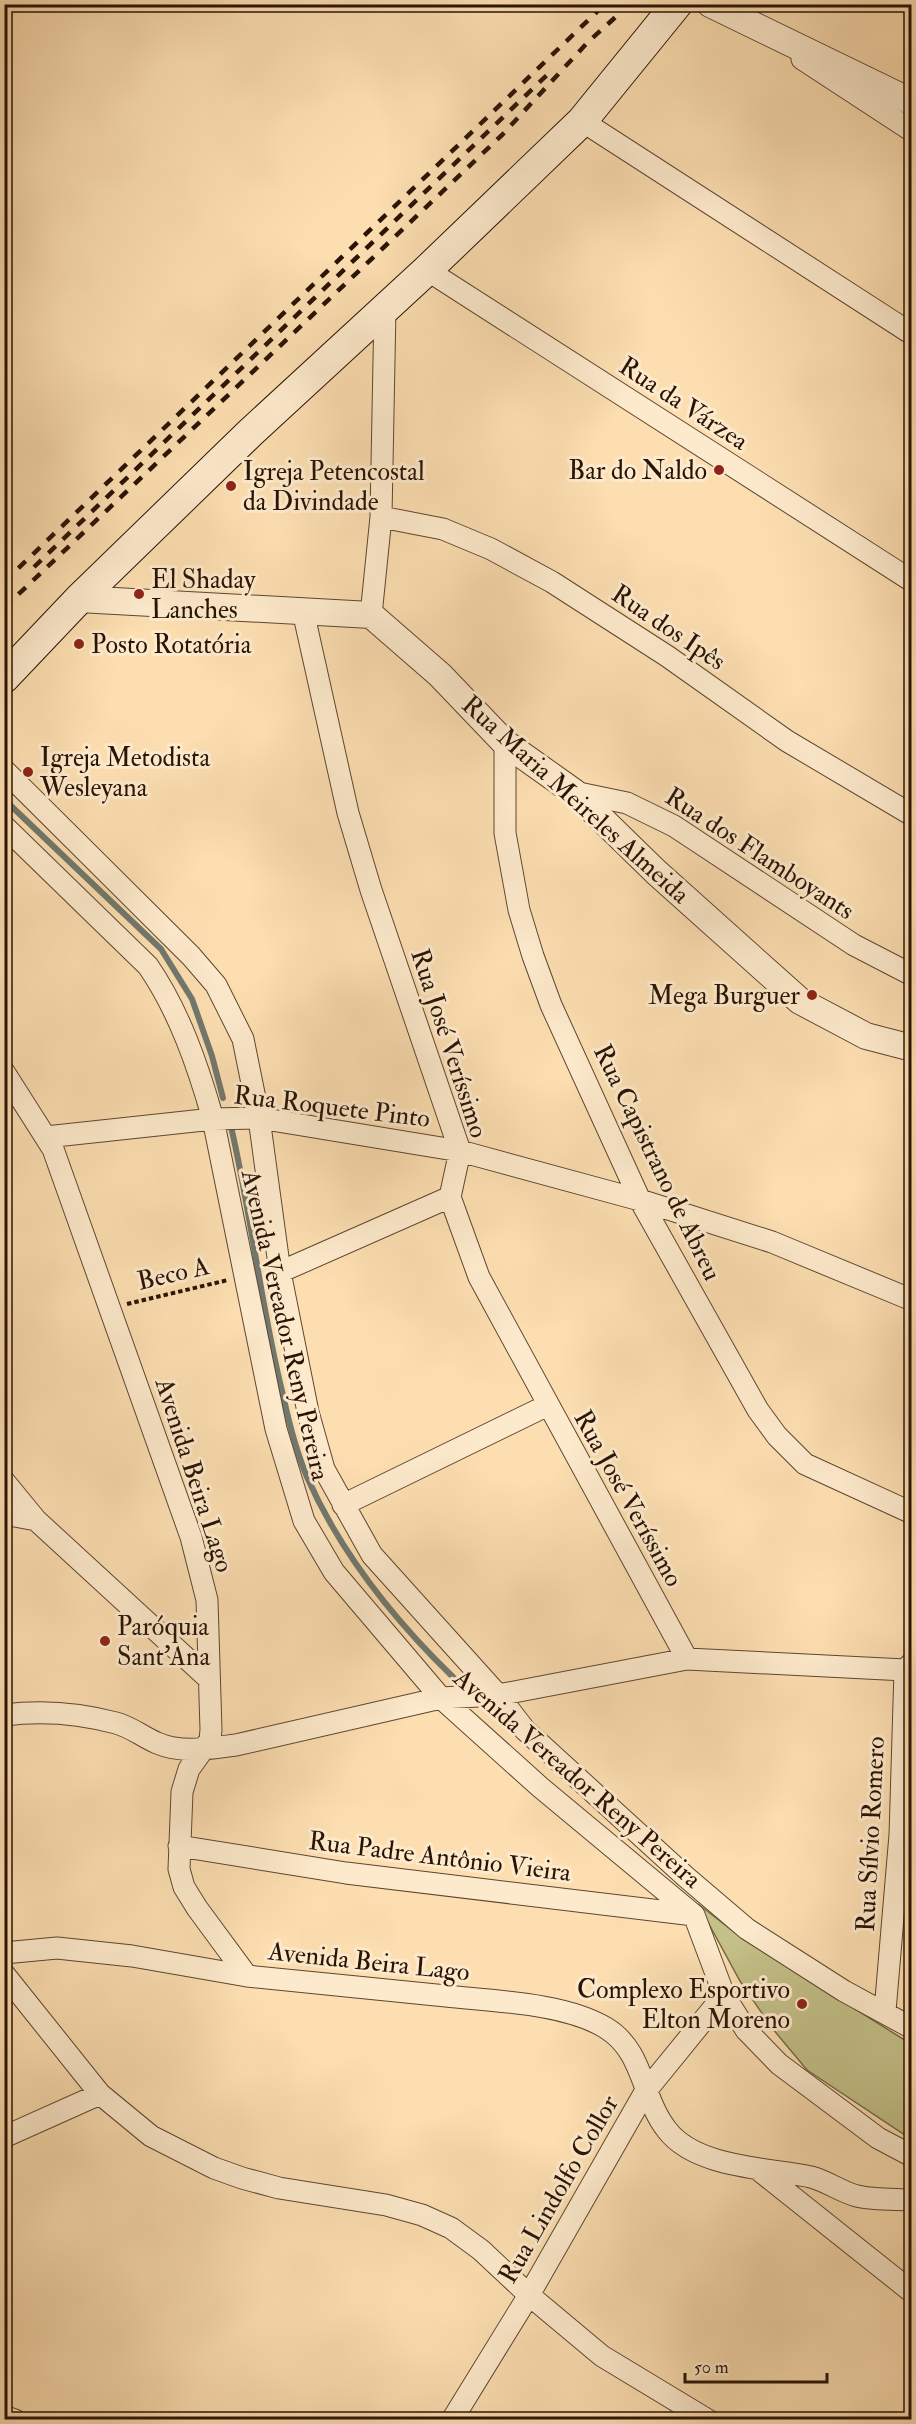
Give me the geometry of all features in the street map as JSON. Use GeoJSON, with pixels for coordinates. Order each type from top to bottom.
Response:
{"type":"FeatureCollection","features":[{"type":"Feature","properties":{"kind":"main road"},"geometry":{"type":"LineString","coordinates":[[4,678],[79,599],[582,121],[677,4]]}},
{"type":"Feature","properties":{"kind":"street"},"geometry":{"type":"LineString","coordinates":[[710,4],[912,102]]}},
{"type":"Feature","properties":{"kind":"street"},"geometry":{"type":"LineString","coordinates":[[751,25],[912,131]]}},
{"type":"Feature","properties":{"kind":"street"},"geometry":{"type":"LineString","coordinates":[[582,121],[912,334]]}},
{"type":"Feature","properties":{"kind":"street","name":"Rua da Várzea"},"geometry":{"type":"LineString","coordinates":[[427,270],[912,581]]}},
{"type":"Feature","properties":{"kind":"street"},"geometry":{"type":"LineString","coordinates":[[79,599],[371,615],[381,517],[385,308]]}},
{"type":"Feature","properties":{"kind":"street","name":"Rua dos Ipês"},"geometry":{"type":"LineString","coordinates":[[381,517],[443,529],[491,549],[552,582],[667,656],[787,741],[912,815]]}},
{"type":"Feature","properties":{"kind":"street","name":"Rua José Veríssimo"},"geometry":{"type":"LineString","coordinates":[[303,611],[348,813],[364,868],[460,1151],[450,1197],[479,1277],[687,1659]]}},
{"type":"Feature","properties":{"kind":"street","name":"Rua Maria Meireles Almeida"},"geometry":{"type":"LineString","coordinates":[[371,615],[440,675],[505,743],[574,792],[656,872],[800,1001],[866,1036],[912,1048]]}},
{"type":"Feature","properties":{"kind":"street","name":"Rua Capistrano de Abreu"},"geometry":{"type":"LineString","coordinates":[[505,743],[505,833],[519,910],[532,956],[551,1005],[640,1200],[752,1399],[777,1436],[805,1464],[912,1513]]}},
{"type":"Feature","properties":{"kind":"street","name":"Avenida Vereador Reny Pereira"},"geometry":{"type":"LineString","coordinates":[[8,780],[191,956],[216,985],[243,1039],[259,1118],[280,1272],[308,1412],[324,1469],[372,1555],[498,1695],[525,1730],[573,1776],[747,1929],[844,1991],[885,2011],[912,2028]]}},
{"type":"Feature","properties":{"kind":"street","name":"Rua dos Flamboyants"},"geometry":{"type":"LineString","coordinates":[[574,792],[627,803],[674,826],[854,945],[912,975]]}},
{"type":"Feature","properties":{"kind":"street","name":"Avenida Vereador Reny Pereira"},"geometry":{"type":"LineString","coordinates":[[4,826],[148,966],[167,994],[175,1012],[199,1069],[213,1119],[276,1429],[304,1521],[334,1572],[441,1698],[540,1787],[694,1915],[724,1995],[746,2030],[779,2064],[878,2138],[912,2156]]}},
{"type":"Feature","properties":{"kind":"street","name":"Avenida Beira Lago"},"geometry":{"type":"LineString","coordinates":[[4,1072],[53,1149],[191,1537],[207,1600],[211,1730],[210,1740],[195,1758],[184,1780],[179,1869],[184,1887],[247,1976],[507,2003],[569,2014],[604,2027],[621,2039],[638,2063],[645,2092],[654,2112],[669,2133],[685,2146],[700,2154],[757,2168],[814,2178],[857,2196],[912,2200]]}},
{"type":"Feature","properties":{"kind":"street","name":"Rua Roquete Pinto"},"geometry":{"type":"LineString","coordinates":[[46,1137],[213,1119],[259,1118],[460,1151],[640,1200],[772,1242],[912,1300]]}},
{"type":"Feature","properties":{"kind":"street"},"geometry":{"type":"LineString","coordinates":[[280,1272],[450,1197]]}},
{"type":"Feature","properties":{"kind":"street"},"geometry":{"type":"LineString","coordinates":[[343,1505],[548,1406]]}},
{"type":"Feature","properties":{"kind":"street"},"geometry":{"type":"LineString","coordinates":[[4,1481],[36,1520],[209,1679]]}},
{"type":"Feature","properties":{"kind":"street"},"geometry":{"type":"LineString","coordinates":[[4,1514],[36,1520]]}},
{"type":"Feature","properties":{"kind":"street"},"geometry":{"type":"LineString","coordinates":[[4,1715],[55,1712],[93,1718],[119,1724],[159,1744],[182,1749],[204,1749],[236,1745],[441,1698],[498,1695],[687,1659],[908,1667]]}},
{"type":"Feature","properties":{"kind":"street","name":"Rua Sílvio Romero"},"geometry":{"type":"LineString","coordinates":[[885,2011],[900,1835],[908,1667]]}},
{"type":"Feature","properties":{"kind":"street","name":"Rua Padre Antônio Vieira"},"geometry":{"type":"LineString","coordinates":[[179,1846],[346,1873],[694,1915]]}},
{"type":"Feature","properties":{"kind":"street"},"geometry":{"type":"LineString","coordinates":[[4,1953],[57,1948],[132,1956],[247,1976]]}},
{"type":"Feature","properties":{"kind":"street"},"geometry":{"type":"LineString","coordinates":[[4,1974],[100,2094],[152,2136],[214,2168],[279,2188],[386,2205],[422,2215],[451,2228],[481,2250],[529,2295],[602,2356],[708,2420]]}},
{"type":"Feature","properties":{"kind":"street","name":"Rua Lindolfo Collor"},"geometry":{"type":"LineString","coordinates":[[452,2420],[529,2295],[645,2092],[724,1995]]}},
{"type":"Feature","properties":{"kind":"street"},"geometry":{"type":"LineString","coordinates":[[4,2137],[100,2094]]}},
{"type":"Feature","properties":{"kind":"street"},"geometry":{"type":"LineString","coordinates":[[757,2168],[912,2292]]}},
{"type":"Feature","properties":{"kind":"street"},"geometry":{"type":"LineString","coordinates":[[4,2416],[15,2420]]}},
{"type":"Feature","properties":{"kind":"path","name":"Beco A"},"geometry":{"type":"LineString","coordinates":[[111,1308],[244,1277]]}},
{"type":"Feature","properties":{"kind":"shaded area","name":"Complexo Esportivo Elton Moreno"},"geometry":{"type":"Polygon","coordinates":[[[698,1904],[742,1938],[911,2044],[911,2139],[807,2070],[772,2028],[740,1981],[698,1904]]]}},
{"type":"Feature","properties":{"kind":"waterway"},"geometry":{"type":"LineString","coordinates":[[9,804],[161,949],[192,999],[212,1056],[223,1098]]}},
{"type":"Feature","properties":{"kind":"waterway"},"geometry":{"type":"LineString","coordinates":[[232,1131],[275,1362],[293,1437],[307,1477],[336,1533],[371,1585],[410,1633],[454,1678]]}},
{"type":"Feature","properties":{"kind":"railway"},"geometry":{"type":"LineString","coordinates":[[4,582],[605,4]]}},
{"type":"Feature","properties":{"kind":"railway"},"geometry":{"type":"LineString","coordinates":[[4,608],[502,135],[588,42],[630,4]]}},
{"type":"Feature","properties":{"kind":"railway"},"geometry":{"type":"LineString","coordinates":[[34,567],[547,75]]}},
{"type":"Feature","properties":{"kind":"place","name":"Bar do Naldo"},"geometry":{"type":"Point","coordinates":[719,470]}},
{"type":"Feature","properties":{"kind":"place","name":"Igreja Petencostal da Divindade"},"geometry":{"type":"Point","coordinates":[231,486]}},
{"type":"Feature","properties":{"kind":"place","name":"El Shaday Lanches"},"geometry":{"type":"Point","coordinates":[139,594]}},
{"type":"Feature","properties":{"kind":"place","name":"Posto Rotatória"},"geometry":{"type":"Point","coordinates":[79,644]}},
{"type":"Feature","properties":{"kind":"place","name":"Igreja Metodista Wesleyana"},"geometry":{"type":"Point","coordinates":[28,772]}},
{"type":"Feature","properties":{"kind":"place","name":"Mega Burguer"},"geometry":{"type":"Point","coordinates":[812,995]}},
{"type":"Feature","properties":{"kind":"place","name":"Paróquia Sant’Ana"},"geometry":{"type":"Point","coordinates":[105,1641]}},
{"type":"Feature","properties":{"kind":"place","name":"Complexo Esportivo Elton Moreno"},"geometry":{"type":"Point","coordinates":[802,2004]}}]}
